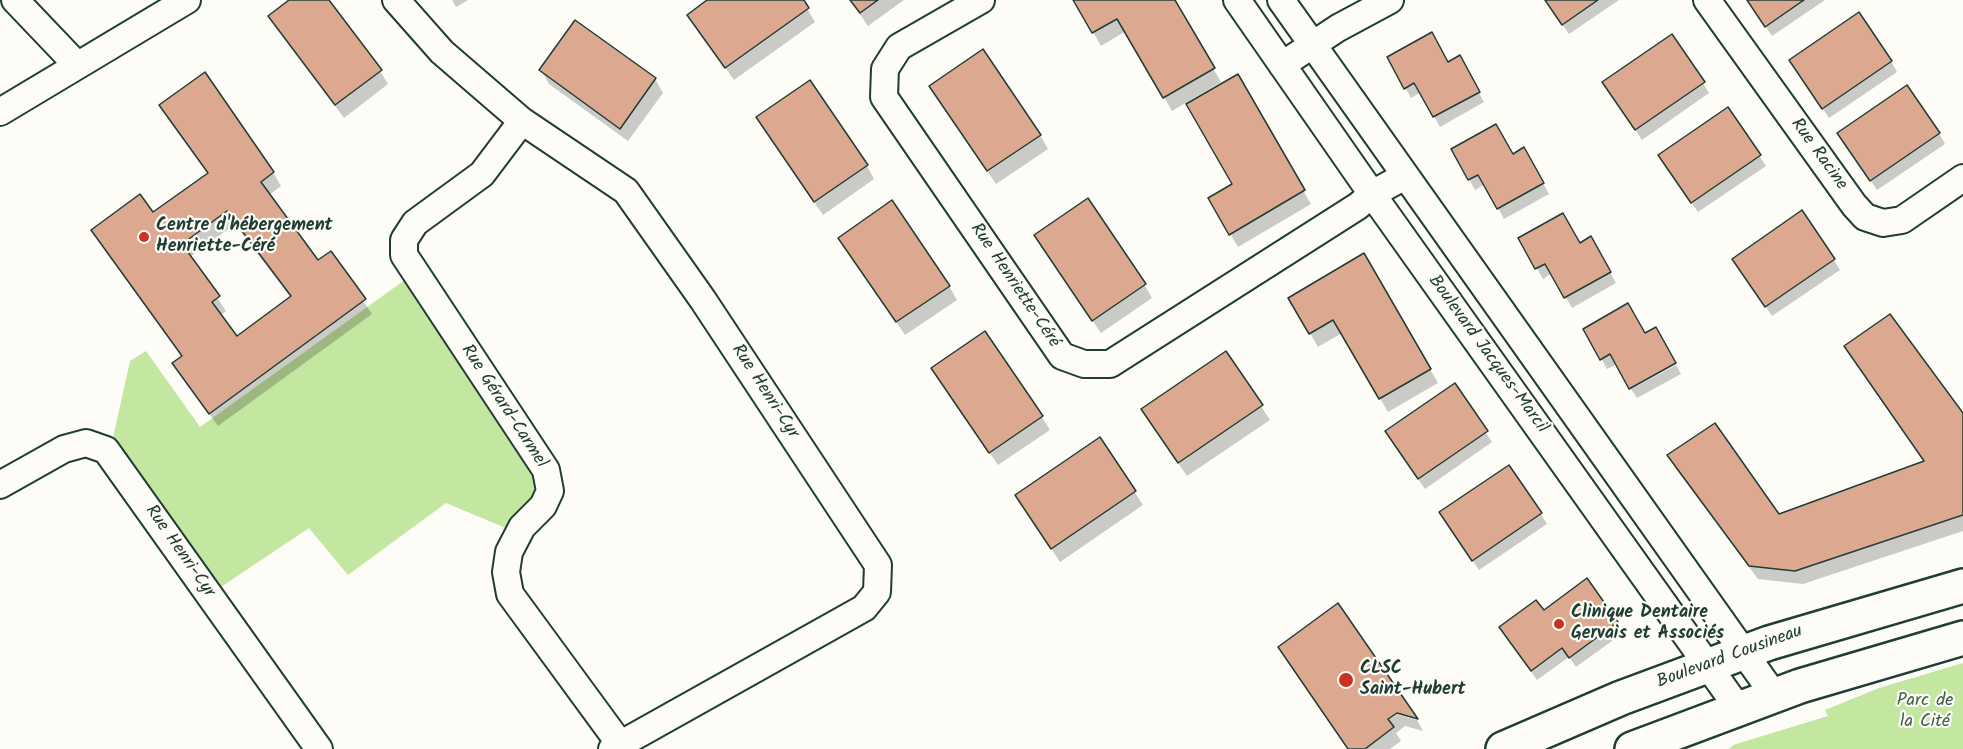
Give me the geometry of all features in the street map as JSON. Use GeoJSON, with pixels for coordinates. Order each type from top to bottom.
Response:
{"type":"FeatureCollection","features":[{"type":"Feature","properties":{"kind":"main road","name":"Boulevard Cousineau"},"geometry":{"type":"LineString","coordinates":[[1503,749],[1621,698],[1787,637],[1963,586]]}},
{"type":"Feature","properties":{"kind":"main road"},"geometry":{"type":"LineString","coordinates":[[1632,749],[1774,695],[1843,672],[1963,638]]}},
{"type":"Feature","properties":{"kind":"street"},"geometry":{"type":"LineString","coordinates":[[15,0],[76,65]]}},
{"type":"Feature","properties":{"kind":"street"},"geometry":{"type":"LineString","coordinates":[[0,112],[187,0]]}},
{"type":"Feature","properties":{"kind":"street","name":"Rue Henri-Cyr"},"geometry":{"type":"LineString","coordinates":[[396,0],[441,52],[522,121],[626,191],[704,300],[878,565],[878,592],[864,608],[616,747]]}},
{"type":"Feature","properties":{"kind":"street","name":"Rue Henriette-Céré"},"geometry":{"type":"LineString","coordinates":[[981,0],[899,48],[885,69],[884,97],[1062,356],[1084,364],[1110,364],[1405,176]]}},
{"type":"Feature","properties":{"kind":"street","name":"Boulevard Jacques-Marcil"},"geometry":{"type":"LineString","coordinates":[[1237,0],[1372,195],[1738,708]]}},
{"type":"Feature","properties":{"kind":"street","name":"Boulevard Jacques-Marcil"},"geometry":{"type":"LineString","coordinates":[[1281,0],[1774,695]]}},
{"type":"Feature","properties":{"kind":"street"},"geometry":{"type":"LineString","coordinates":[[1282,65],[1338,28],[1390,0]]}},
{"type":"Feature","properties":{"kind":"street","name":"Rue Racine"},"geometry":{"type":"LineString","coordinates":[[1707,0],[1854,205],[1865,217],[1883,223],[1902,220],[1963,178]]}},
{"type":"Feature","properties":{"kind":"street","name":"Rue Gérard-Carmel"},"geometry":{"type":"LineString","coordinates":[[522,121],[482,174],[415,223],[404,240],[404,255],[546,470],[550,491],[543,506],[522,527],[508,552],[506,572],[510,594],[616,747]]}},
{"type":"Feature","properties":{"kind":"street","name":"Rue Henri-Cyr"},"geometry":{"type":"LineString","coordinates":[[0,484],[64,449],[86,443],[106,450],[319,749]]}},
{"type":"Feature","properties":{"kind":"green space"},"geometry":{"type":"Polygon","coordinates":[[[409,277],[545,491],[513,531],[446,503],[348,575],[309,528],[218,589],[111,447],[130,361],[146,351],[200,427],[409,277]]]}},
{"type":"Feature","properties":{"kind":"green space","name":"Parc de la Cité"},"geometry":{"type":"Polygon","coordinates":[[[1963,663],[1963,749],[1729,749],[1733,745],[1828,716],[1825,710],[1879,688],[1963,663]]]}},
{"type":"Feature","properties":{"kind":"building"},"geometry":{"type":"Polygon","coordinates":[[[289,0],[329,0],[382,70],[335,105],[268,16],[289,0]]]}},
{"type":"Feature","properties":{"kind":"building"},"geometry":{"type":"Polygon","coordinates":[[[707,0],[804,0],[809,8],[725,68],[687,15],[707,0]]]}},
{"type":"Feature","properties":{"kind":"building"},"geometry":{"type":"Polygon","coordinates":[[[850,0],[878,0],[860,13],[850,0]]]}},
{"type":"Feature","properties":{"kind":"building"},"geometry":{"type":"Polygon","coordinates":[[[1073,0],[1175,0],[1215,68],[1163,98],[1117,19],[1092,33],[1073,0]]]}},
{"type":"Feature","properties":{"kind":"building"},"geometry":{"type":"Polygon","coordinates":[[[1545,0],[1598,0],[1562,25],[1545,0]]]}},
{"type":"Feature","properties":{"kind":"building"},"geometry":{"type":"Polygon","coordinates":[[[1747,0],[1804,0],[1765,27],[1747,0]]]}},
{"type":"Feature","properties":{"kind":"building"},"geometry":{"type":"Polygon","coordinates":[[[1859,12],[1892,61],[1822,109],[1789,60],[1859,12]]]}},
{"type":"Feature","properties":{"kind":"building"},"geometry":{"type":"Polygon","coordinates":[[[575,20],[656,78],[620,129],[539,70],[575,20]]]}},
{"type":"Feature","properties":{"kind":"building"},"geometry":{"type":"Polygon","coordinates":[[[1432,32],[1448,62],[1460,55],[1480,92],[1433,117],[1414,83],[1404,89],[1387,57],[1432,32]]]}},
{"type":"Feature","properties":{"kind":"building"},"geometry":{"type":"Polygon","coordinates":[[[1672,34],[1705,82],[1635,130],[1602,82],[1672,34]]]}},
{"type":"Feature","properties":{"kind":"building"},"geometry":{"type":"Polygon","coordinates":[[[983,49],[1041,135],[987,171],[929,86],[983,49]]]}},
{"type":"Feature","properties":{"kind":"building","name":"Centre d'hébergement Henriette-Céré"},"geometry":{"type":"Polygon","coordinates":[[[205,72],[274,172],[261,182],[318,260],[331,251],[366,299],[209,414],[172,363],[182,356],[91,230],[140,194],[153,212],[208,173],[159,105],[205,72]],[[227,211],[182,244],[220,296],[212,302],[237,336],[291,296],[227,211]]]}},
{"type":"Feature","properties":{"kind":"building"},"geometry":{"type":"Polygon","coordinates":[[[1238,74],[1305,190],[1229,235],[1208,198],[1232,184],[1186,104],[1238,74]]]}},
{"type":"Feature","properties":{"kind":"building"},"geometry":{"type":"Polygon","coordinates":[[[810,80],[868,165],[814,202],[756,117],[810,80]]]}},
{"type":"Feature","properties":{"kind":"building"},"geometry":{"type":"Polygon","coordinates":[[[1907,85],[1940,133],[1870,181],[1837,133],[1907,85]]]}},
{"type":"Feature","properties":{"kind":"building"},"geometry":{"type":"Polygon","coordinates":[[[1728,107],[1761,155],[1691,203],[1658,155],[1728,107]]]}},
{"type":"Feature","properties":{"kind":"building"},"geometry":{"type":"Polygon","coordinates":[[[1496,124],[1513,154],[1524,147],[1544,183],[1497,209],[1478,175],[1468,180],[1451,149],[1496,124]]]}},
{"type":"Feature","properties":{"kind":"building"},"geometry":{"type":"Polygon","coordinates":[[[1088,198],[1146,284],[1092,321],[1034,235],[1088,198]]]}},
{"type":"Feature","properties":{"kind":"building"},"geometry":{"type":"Polygon","coordinates":[[[892,200],[950,286],[896,322],[838,238],[892,200]]]}},
{"type":"Feature","properties":{"kind":"building"},"geometry":{"type":"Polygon","coordinates":[[[1802,210],[1835,259],[1765,307],[1732,259],[1802,210]]]}},
{"type":"Feature","properties":{"kind":"building"},"geometry":{"type":"Polygon","coordinates":[[[1563,213],[1580,243],[1591,236],[1611,272],[1564,298],[1545,264],[1535,269],[1518,238],[1563,213]]]}},
{"type":"Feature","properties":{"kind":"building"},"geometry":{"type":"Polygon","coordinates":[[[1364,253],[1431,369],[1379,399],[1333,320],[1309,334],[1288,298],[1364,253]]]}},
{"type":"Feature","properties":{"kind":"building"},"geometry":{"type":"Polygon","coordinates":[[[1628,303],[1645,333],[1656,327],[1676,363],[1629,389],[1610,354],[1600,360],[1583,329],[1628,303]]]}},
{"type":"Feature","properties":{"kind":"building"},"geometry":{"type":"Polygon","coordinates":[[[1890,314],[1963,413],[1963,515],[1795,571],[1749,566],[1667,455],[1715,423],[1779,514],[1924,461],[1844,346],[1890,314]]]}},
{"type":"Feature","properties":{"kind":"building"},"geometry":{"type":"Polygon","coordinates":[[[985,331],[1043,416],[989,453],[931,368],[985,331]]]}},
{"type":"Feature","properties":{"kind":"building"},"geometry":{"type":"Polygon","coordinates":[[[1226,351],[1263,405],[1178,463],[1141,409],[1226,351]]]}},
{"type":"Feature","properties":{"kind":"building"},"geometry":{"type":"Polygon","coordinates":[[[1455,383],[1488,431],[1418,479],[1385,431],[1455,383]]]}},
{"type":"Feature","properties":{"kind":"building"},"geometry":{"type":"Polygon","coordinates":[[[1100,437],[1136,491],[1051,549],[1015,495],[1100,437]]]}},
{"type":"Feature","properties":{"kind":"building"},"geometry":{"type":"Polygon","coordinates":[[[1509,465],[1542,513],[1472,561],[1439,512],[1509,465]]]}},
{"type":"Feature","properties":{"kind":"building","name":"Clinique Dentaire Gervais et Associés"},"geometry":{"type":"Polygon","coordinates":[[[1587,578],[1618,622],[1569,658],[1562,648],[1531,671],[1499,627],[1536,600],[1544,610],[1587,578]]]}},
{"type":"Feature","properties":{"kind":"building","name":"CLSC Saint-Hubert"},"geometry":{"type":"Polygon","coordinates":[[[1338,603],[1418,719],[1397,713],[1388,719],[1394,727],[1365,749],[1348,749],[1278,647],[1338,603]]]}},
{"type":"Feature","properties":{"kind":"place","name":"Centre d'hébergement Henriette-Céré"},"geometry":{"type":"Point","coordinates":[144,237]}},
{"type":"Feature","properties":{"kind":"place","name":"Clinique Dentaire Gervais et Associés"},"geometry":{"type":"Point","coordinates":[1559,624]}},
{"type":"Feature","properties":{"kind":"place","name":"CLSC Saint-Hubert"},"geometry":{"type":"Point","coordinates":[1346,680]}}]}
